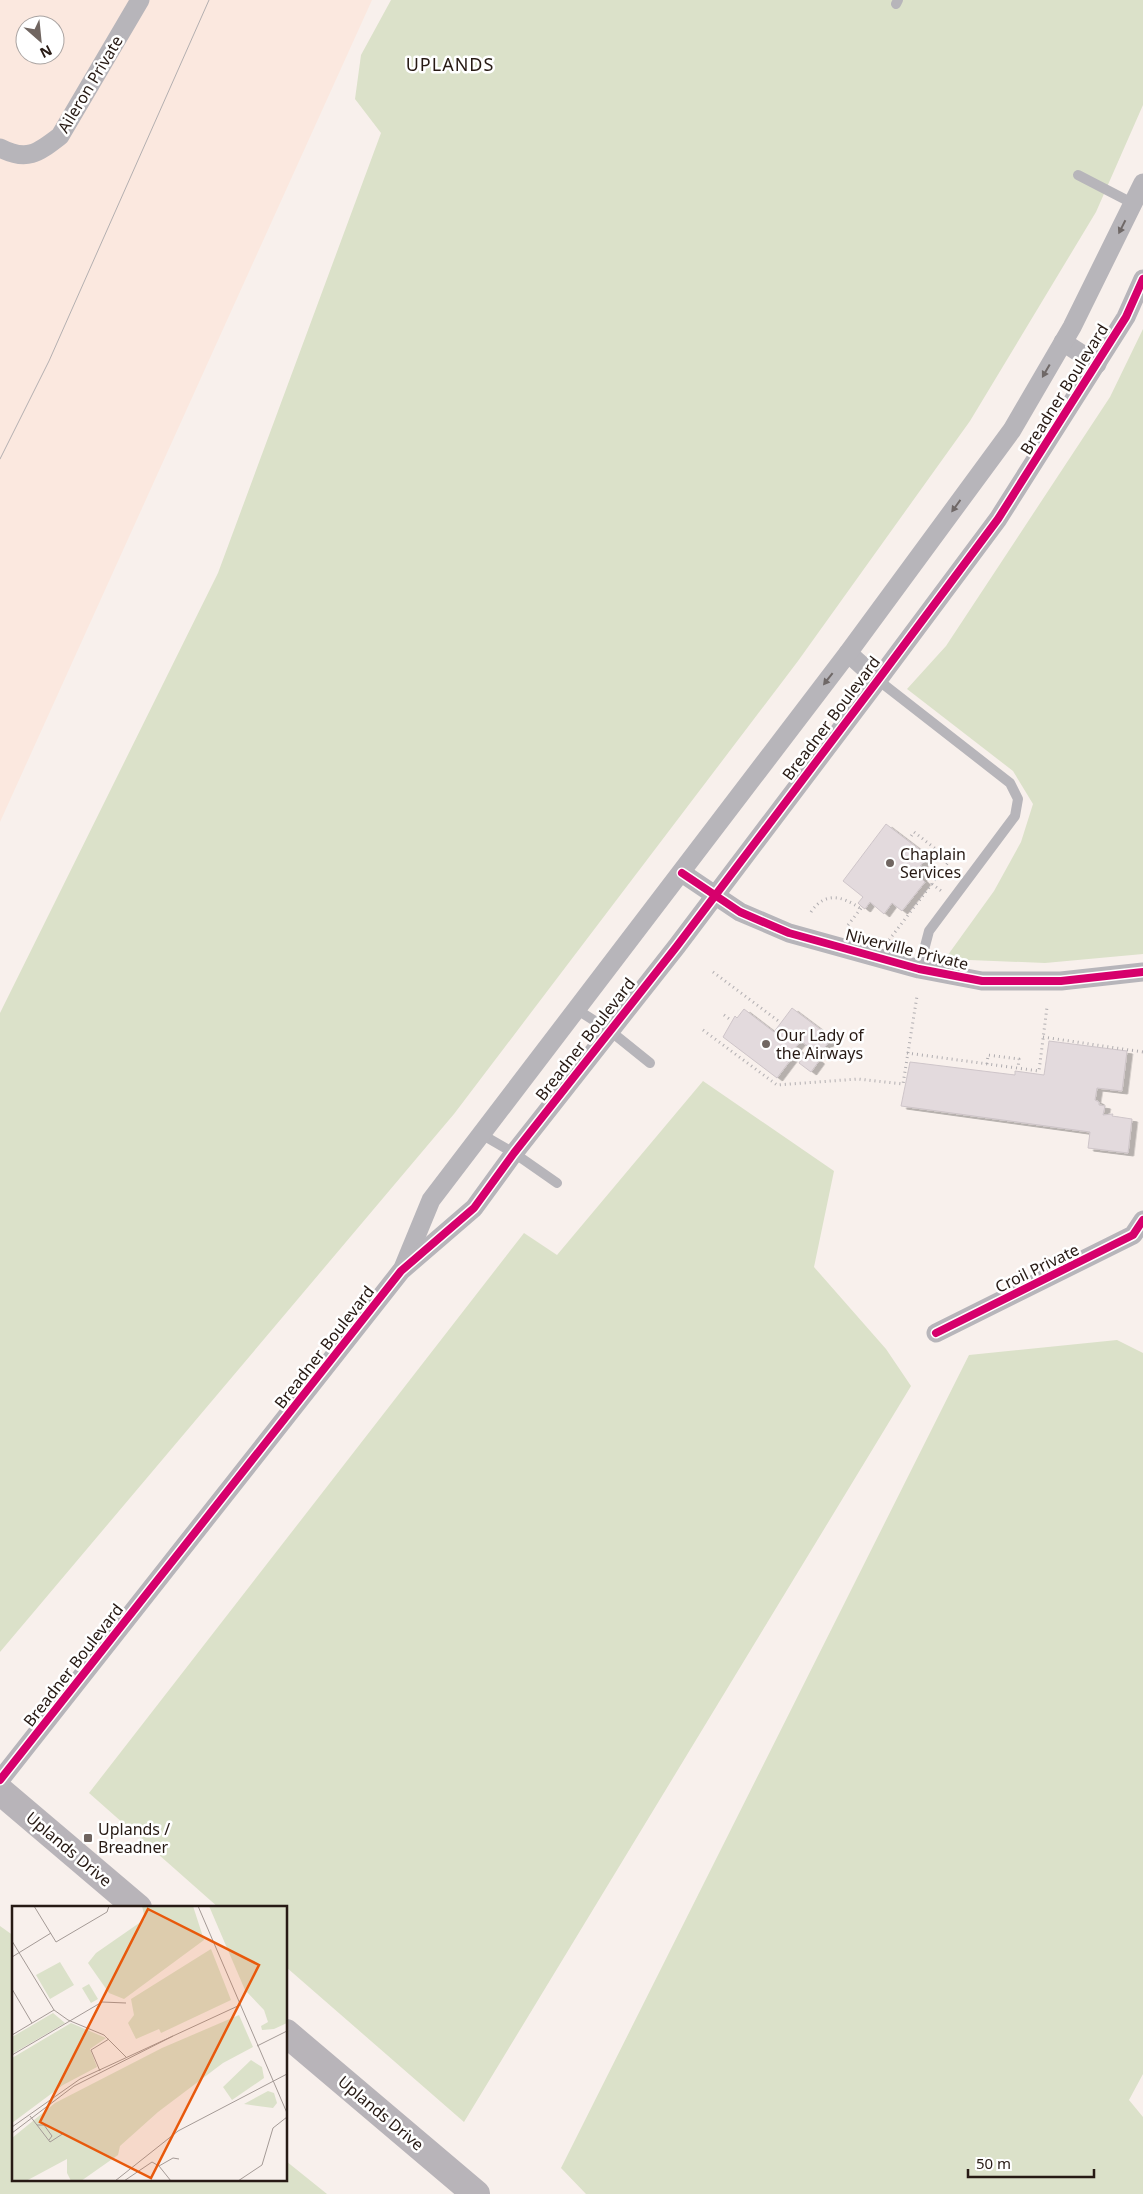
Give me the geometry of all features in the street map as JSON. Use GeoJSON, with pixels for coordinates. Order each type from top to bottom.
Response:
{"type":"FeatureCollection","features":[{"type":"Feature","properties":{"kind":"main road","name":"Uplands Drive"},"geometry":{"type":"LineString","coordinates":[[0,1790],[136,1906]]}},
{"type":"Feature","properties":{"kind":"main road","name":"Uplands Drive"},"geometry":{"type":"LineString","coordinates":[[288,2035],[476,2194]]}},
{"type":"Feature","properties":{"kind":"street","name":"Aileron Private"},"geometry":{"type":"LineString","coordinates":[[0,148],[10,153],[28,156],[44,148],[60,136],[140,0]]}},
{"type":"Feature","properties":{"kind":"street","name":"Breadner Boulevard"},"geometry":{"type":"LineString","coordinates":[[402,1271],[431,1200],[848,653],[1012,430],[1138,206],[1143,183]]}},
{"type":"Feature","properties":{"kind":"street","name":"Breadner Boulevard"},"geometry":{"type":"LineString","coordinates":[[0,1780],[402,1271],[474,1208],[609,1030],[677,946],[998,518],[1126,317],[1143,279]]}},
{"type":"Feature","properties":{"kind":"street"},"geometry":{"type":"LineString","coordinates":[[1063,342],[1097,364]]}},
{"type":"Feature","properties":{"kind":"street"},"geometry":{"type":"LineString","coordinates":[[848,653],[878,680]]}},
{"type":"Feature","properties":{"kind":"street","name":"Niverville Private"},"geometry":{"type":"LineString","coordinates":[[682,873],[713,896],[740,912],[789,933],[920,969],[991,981],[1060,981],[1143,972]]}},
{"type":"Feature","properties":{"kind":"street","name":"Croil Private"},"geometry":{"type":"LineString","coordinates":[[936,1333],[1133,1235],[1143,1220]]}},
{"type":"Feature","properties":{"kind":"lane"},"geometry":{"type":"LineString","coordinates":[[1078,175],[1138,206]]}},
{"type":"Feature","properties":{"kind":"lane"},"geometry":{"type":"LineString","coordinates":[[878,680],[1010,783],[1018,799],[1015,816],[928,931],[920,969]]}},
{"type":"Feature","properties":{"kind":"lane"},"geometry":{"type":"LineString","coordinates":[[576,1009],[609,1030],[650,1062]]}},
{"type":"Feature","properties":{"kind":"lane"},"geometry":{"type":"LineString","coordinates":[[481,1134],[514,1153],[557,1183]]}},
{"type":"Feature","properties":{"kind":"path"},"geometry":{"type":"LineString","coordinates":[[889,940],[950,860],[914,832],[909,839]]}},
{"type":"Feature","properties":{"kind":"path"},"geometry":{"type":"LineString","coordinates":[[810,912],[818,903],[824,900],[838,897],[849,900],[862,908],[848,926]]}},
{"type":"Feature","properties":{"kind":"path"},"geometry":{"type":"LineString","coordinates":[[713,972],[781,1023]]}},
{"type":"Feature","properties":{"kind":"path"},"geometry":{"type":"LineString","coordinates":[[702,1030],[777,1085],[858,1079],[903,1084],[917,996]]}},
{"type":"Feature","properties":{"kind":"path"},"geometry":{"type":"LineString","coordinates":[[908,1053],[1039,1071],[1047,1007]]}},
{"type":"Feature","properties":{"kind":"path"},"geometry":{"type":"LineString","coordinates":[[724,1015],[732,1021]]}},
{"type":"Feature","properties":{"kind":"path"},"geometry":{"type":"LineString","coordinates":[[1043,1037],[1143,1052]]}},
{"type":"Feature","properties":{"kind":"path"},"geometry":{"type":"LineString","coordinates":[[987,1064],[988,1055],[1019,1059],[1018,1068]]}},
{"type":"Feature","properties":{"kind":"shaded area"},"geometry":{"type":"Polygon","coordinates":[[[0,0],[372,0],[0,822],[0,0]]]}},
{"type":"Feature","properties":{"kind":"green space"},"geometry":{"type":"Polygon","coordinates":[[[391,0],[1143,0],[1143,105],[1096,212],[970,421],[798,661],[454,1114],[0,1652],[0,1013],[218,573],[381,133],[355,99],[361,55],[391,0]]]}},
{"type":"Feature","properties":{"kind":"green space"},"geometry":{"type":"Polygon","coordinates":[[[1143,329],[1143,954],[1045,963],[945,959],[994,891],[1021,842],[1033,804],[1013,771],[907,689],[946,646],[1110,397],[1143,329]]]}},
{"type":"Feature","properties":{"kind":"green space"},"geometry":{"type":"Polygon","coordinates":[[[703,1081],[834,1171],[814,1267],[886,1349],[911,1386],[464,2122],[288,1969],[288,1906],[217,1906],[89,1793],[524,1233],[557,1255],[703,1081]]]}},
{"type":"Feature","properties":{"kind":"green space"},"geometry":{"type":"Polygon","coordinates":[[[1117,1340],[1143,1353],[1143,2074],[1129,2100],[1143,2117],[1143,2194],[586,2194],[561,2168],[969,1355],[1117,1340]]]}},
{"type":"Feature","properties":{"kind":"green space"},"geometry":{"type":"Polygon","coordinates":[[[0,1926],[12,1935],[12,2182],[288,2182],[288,2163],[327,2194],[0,2194],[0,1926]]]}},
{"type":"Feature","properties":{"kind":"building","name":"Chaplain Services"},"geometry":{"type":"Polygon","coordinates":[[[886,824],[928,856],[918,869],[924,874],[921,878],[925,882],[902,911],[892,903],[884,914],[870,902],[865,909],[862,907],[858,903],[863,897],[843,881],[886,824]]]}},
{"type":"Feature","properties":{"kind":"building","name":"Our Lady of the Airways"},"geometry":{"type":"Polygon","coordinates":[[[792,1008],[832,1038],[819,1055],[801,1041],[795,1048],[798,1050],[777,1078],[723,1037],[735,1016],[737,1018],[744,1009],[774,1032],[792,1008]]]}},
{"type":"Feature","properties":{"kind":"building"},"geometry":{"type":"Polygon","coordinates":[[[1049,1041],[1127,1051],[1122,1091],[1097,1088],[1095,1100],[1099,1102],[1099,1105],[1105,1106],[1103,1115],[1113,1114],[1112,1116],[1132,1119],[1128,1153],[1088,1148],[1090,1132],[901,1106],[910,1062],[1015,1075],[1015,1071],[1044,1075],[1049,1041]]]}},
{"type":"Feature","properties":{"kind":"building"},"geometry":{"type":"Polygon","coordinates":[[[807,1051],[819,1061],[811,1072],[799,1063],[807,1051]]]}},
{"type":"Feature","properties":{"kind":"tram line"},"geometry":{"type":"LineString","coordinates":[[0,459],[49,361],[209,0]]}},
{"type":"Feature","properties":{"kind":"cycle path"},"geometry":{"type":"LineString","coordinates":[[0,1780],[401,1271],[474,1208],[514,1153],[677,946],[998,519],[1126,317],[1143,279]]}},
{"type":"Feature","properties":{"kind":"cycle path"},"geometry":{"type":"LineString","coordinates":[[682,873],[740,912],[789,933],[919,969],[982,981],[1061,981],[1143,972]]}},
{"type":"Feature","properties":{"kind":"cycle path"},"geometry":{"type":"LineString","coordinates":[[936,1333],[1133,1235],[1143,1220]]}},
{"type":"Feature","properties":{"kind":"place","name":"Chaplain Services"},"geometry":{"type":"Point","coordinates":[890,863]}},
{"type":"Feature","properties":{"kind":"place","name":"Our Lady of the Airways"},"geometry":{"type":"Point","coordinates":[766,1044]}},
{"type":"Feature","properties":{"kind":"place","name":"Uplands / Breadner"},"geometry":{"type":"Point","coordinates":[88,1838]}},
{"type":"Feature","properties":{"kind":"district","name":"UPLANDS"},"geometry":{"type":"Point","coordinates":[450,65]}}]}
